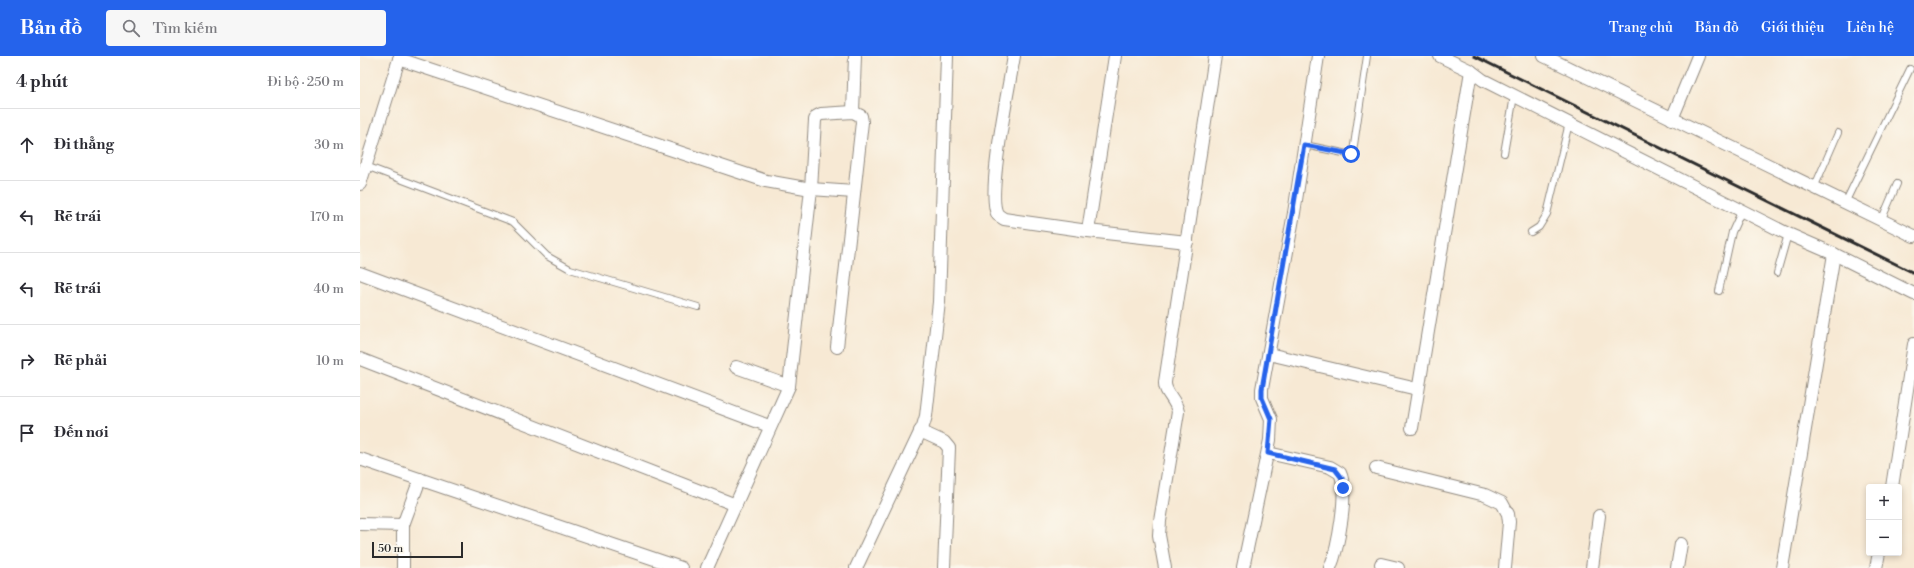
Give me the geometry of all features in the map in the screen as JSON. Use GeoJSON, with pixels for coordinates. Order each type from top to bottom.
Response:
{"type":"FeatureCollection","features":[{"type":"Feature","properties":{"kind":"street"},"geometry":{"type":"LineString","coordinates":[[853,112],[855,56]]}},
{"type":"Feature","properties":{"kind":"street"},"geometry":{"type":"LineString","coordinates":[[856,568],[920,431],[927,409],[939,302],[947,56]]}},
{"type":"Feature","properties":{"kind":"street"},"geometry":{"type":"LineString","coordinates":[[1014,56],[996,164],[994,204],[996,213],[1004,219],[1088,231],[1187,242]]}},
{"type":"Feature","properties":{"kind":"street"},"geometry":{"type":"LineString","coordinates":[[1088,231],[1115,56]]}},
{"type":"Feature","properties":{"kind":"street"},"geometry":{"type":"LineString","coordinates":[[1165,568],[1159,530],[1178,412],[1174,399],[1165,389],[1165,382],[1215,56]]}},
{"type":"Feature","properties":{"kind":"street"},"geometry":{"type":"LineString","coordinates":[[1244,568],[1258,492],[1268,453],[1271,419],[1262,398],[1262,389],[1318,56]]}},
{"type":"Feature","properties":{"kind":"street"},"geometry":{"type":"LineString","coordinates":[[1440,56],[1471,71],[1483,80],[1514,96],[1788,234],[1834,254],[1914,294]]}},
{"type":"Feature","properties":{"kind":"street"},"geometry":{"type":"LineString","coordinates":[[1544,56],[1914,236]]}},
{"type":"Feature","properties":{"kind":"street"},"geometry":{"type":"LineString","coordinates":[[1672,119],[1698,56]]}},
{"type":"Feature","properties":{"kind":"street"},"geometry":{"type":"LineString","coordinates":[[360,184],[399,58],[766,181],[811,189],[854,192]]}},
{"type":"Feature","properties":{"kind":"street"},"geometry":{"type":"LineString","coordinates":[[1412,428],[1471,71]]}},
{"type":"Feature","properties":{"kind":"street"},"geometry":{"type":"LineString","coordinates":[[707,568],[736,505],[769,426],[782,403],[789,386],[811,189],[817,116],[853,112],[861,116],[862,122],[837,347]]}},
{"type":"Feature","properties":{"kind":"street"},"geometry":{"type":"LineString","coordinates":[[1782,568],[1834,254]]}},
{"type":"Feature","properties":{"kind":"street"},"geometry":{"type":"LineString","coordinates":[[360,273],[769,426]]}},
{"type":"Feature","properties":{"kind":"street"},"geometry":{"type":"LineString","coordinates":[[1892,484],[1914,344]]}},
{"type":"Feature","properties":{"kind":"street"},"geometry":{"type":"LineString","coordinates":[[1269,354],[1418,388]]}},
{"type":"Feature","properties":{"kind":"street"},"geometry":{"type":"LineString","coordinates":[[360,359],[736,505]]}},
{"type":"Feature","properties":{"kind":"street"},"geometry":{"type":"LineString","coordinates":[[736,367],[789,386]]}},
{"type":"Feature","properties":{"kind":"street"},"geometry":{"type":"LineString","coordinates":[[920,431],[944,442],[948,448],[944,568]]}},
{"type":"Feature","properties":{"kind":"street"},"geometry":{"type":"LineString","coordinates":[[1268,453],[1330,467],[1340,473],[1343,484],[1340,532],[1337,551],[1330,568]]}},
{"type":"Feature","properties":{"kind":"street"},"geometry":{"type":"LineString","coordinates":[[361,463],[420,478],[665,565],[681,568]]}},
{"type":"Feature","properties":{"kind":"street"},"geometry":{"type":"LineString","coordinates":[[1376,468],[1485,495],[1502,503],[1508,514],[1509,522],[1505,568]]}},
{"type":"Feature","properties":{"kind":"street"},"geometry":{"type":"LineString","coordinates":[[403,568],[404,525],[420,478]]}},
{"type":"Feature","properties":{"kind":"street"},"geometry":{"type":"LineString","coordinates":[[1592,568],[1599,516]]}},
{"type":"Feature","properties":{"kind":"street"},"geometry":{"type":"LineString","coordinates":[[360,524],[404,525]]}},
{"type":"Feature","properties":{"kind":"street"},"geometry":{"type":"LineString","coordinates":[[1677,568],[1681,544]]}},
{"type":"Feature","properties":{"kind":"street"},"geometry":{"type":"LineString","coordinates":[[1876,568],[1878,556]]}},
{"type":"Feature","properties":{"kind":"street"},"geometry":{"type":"LineString","coordinates":[[1381,564],[1398,568]]}},
{"type":"Feature","properties":{"kind":"lane"},"geometry":{"type":"LineString","coordinates":[[1304,145],[1348,154],[1353,152],[1367,56]]}},
{"type":"Feature","properties":{"kind":"lane"},"geometry":{"type":"LineString","coordinates":[[1845,203],[1910,69]]}},
{"type":"Feature","properties":{"kind":"lane"},"geometry":{"type":"LineString","coordinates":[[1504,153],[1514,96]]}},
{"type":"Feature","properties":{"kind":"lane"},"geometry":{"type":"LineString","coordinates":[[1531,232],[1539,227],[1548,214],[1569,124]]}},
{"type":"Feature","properties":{"kind":"lane"},"geometry":{"type":"LineString","coordinates":[[1814,188],[1838,133]]}},
{"type":"Feature","properties":{"kind":"lane"},"geometry":{"type":"LineString","coordinates":[[366,166],[513,222],[547,256],[570,269],[698,307]]}},
{"type":"Feature","properties":{"kind":"lane"},"geometry":{"type":"LineString","coordinates":[[1881,221],[1897,184]]}},
{"type":"Feature","properties":{"kind":"lane"},"geometry":{"type":"LineString","coordinates":[[1719,291],[1732,232],[1742,210]]}},
{"type":"Feature","properties":{"kind":"lane"},"geometry":{"type":"LineString","coordinates":[[1778,273],[1788,234]]}},
{"type":"Feature","properties":{"kind":"railway"},"geometry":{"type":"LineString","coordinates":[[1474,56],[1914,273]]}},
{"type":"Feature","properties":{"kind":"route"},"geometry":{"type":"LineString","coordinates":[[1343,488],[1340,473],[1335,469],[1268,453],[1272,428],[1269,412],[1262,398],[1262,389],[1294,213],[1304,145],[1351,154]]}}]}
